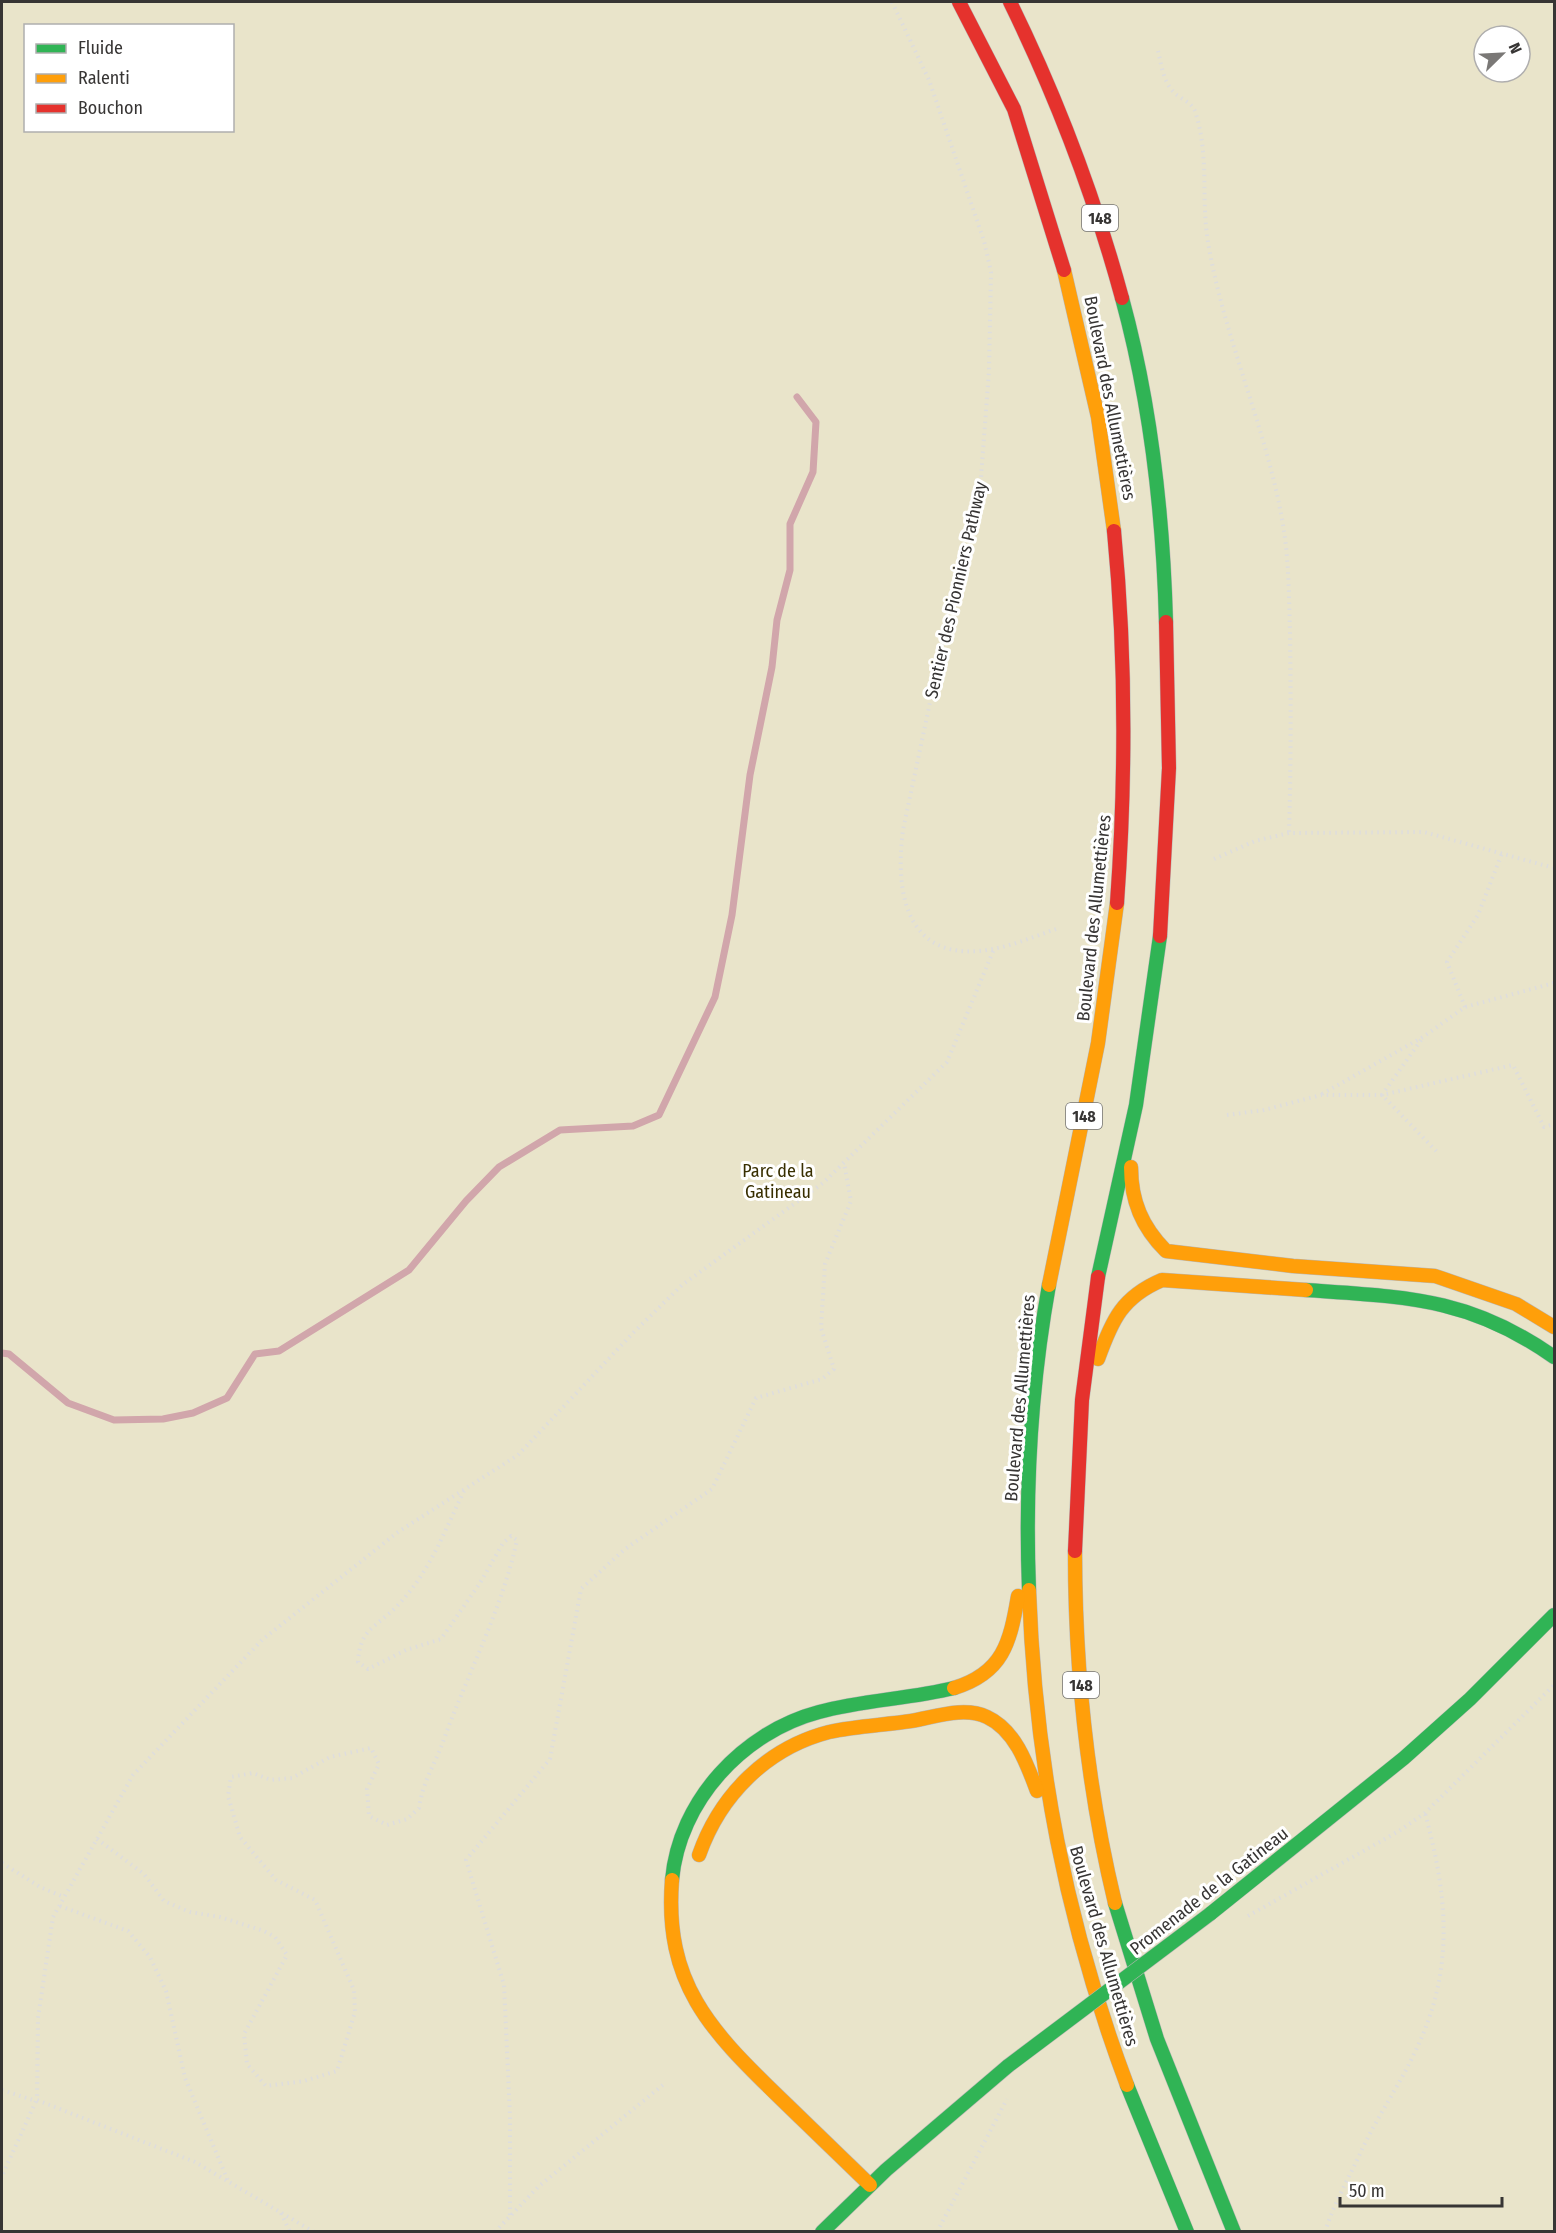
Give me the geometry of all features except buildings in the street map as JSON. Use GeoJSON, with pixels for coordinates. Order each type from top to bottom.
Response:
{"type":"FeatureCollection","features":[{"type":"Feature","properties":{"kind":"main road","name":"Boulevard des Allumettières"},"geometry":{"type":"LineString","coordinates":[[959,2],[1008,97],[1070,285],[1088,359],[1111,484],[1123,616],[1124,800],[1113,948],[1080,1142],[1050,1278],[1042,1330],[1032,1429],[1028,1544],[1036,1702],[1057,1847],[1075,1922],[1113,2045],[1187,2232]]}},
{"type":"Feature","properties":{"kind":"main road","name":"Boulevard des Allumettières"},"geometry":{"type":"LineString","coordinates":[[1010,2],[1058,104],[1101,221],[1140,378],[1160,503],[1170,722],[1168,824],[1156,969],[1133,1120],[1092,1312],[1081,1409],[1076,1482],[1076,1614],[1086,1742],[1096,1808],[1107,1866],[1134,1972],[1173,2080],[1234,2232]]}},
{"type":"Feature","properties":{"kind":"main road"},"geometry":{"type":"LineString","coordinates":[[1133,1120],[1130,1190],[1135,1209],[1153,1239],[1166,1251],[1293,1266],[1435,1276],[1516,1304],[1554,1327]]}},
{"type":"Feature","properties":{"kind":"main road"},"geometry":{"type":"LineString","coordinates":[[1081,1409],[1119,1308],[1147,1285],[1162,1280],[1430,1300],[1488,1318],[1518,1333],[1554,1357]]}},
{"type":"Feature","properties":{"kind":"main road"},"geometry":{"type":"LineString","coordinates":[[870,2185],[733,2052],[708,2022],[691,1991],[676,1951],[671,1904],[672,1868],[687,1824],[706,1790],[751,1743],[787,1723],[824,1710],[952,1689],[983,1676],[1005,1652],[1011,1635],[1028,1544]]}},
{"type":"Feature","properties":{"kind":"main road","name":"Promenade de la Gatineau"},"geometry":{"type":"LineString","coordinates":[[822,2232],[870,2185],[882,2165],[1008,2066],[1210,1914],[1404,1758],[1470,1699],[1554,1615]]}},
{"type":"Feature","properties":{"kind":"main road"},"geometry":{"type":"LineString","coordinates":[[696,1867],[702,1845],[723,1807],[750,1775],[783,1750],[835,1731],[957,1714],[987,1717],[1013,1741],[1030,1773],[1057,1847]]}},
{"type":"Feature","properties":{"kind":"path","name":"Sentier des Pionniers Pathway"},"geometry":{"type":"LineString","coordinates":[[892,2],[929,80],[984,241],[991,272],[989,370],[979,504],[945,636],[903,830],[900,856],[904,907],[919,933],[940,948],[973,951],[994,949],[1059,928]]}},
{"type":"Feature","properties":{"kind":"path"},"geometry":{"type":"LineString","coordinates":[[1158,51],[1171,90],[1193,106],[1196,115],[1206,158],[1204,198],[1208,247],[1225,322],[1262,433],[1283,526],[1289,595],[1292,715],[1289,833]]}},
{"type":"Feature","properties":{"kind":"path"},"geometry":{"type":"LineString","coordinates":[[1214,859],[1255,841],[1289,833],[1424,832],[1554,868]]}},
{"type":"Feature","properties":{"kind":"path"},"geometry":{"type":"LineString","coordinates":[[1465,1007],[1447,963],[1478,915],[1502,853]]}},
{"type":"Feature","properties":{"kind":"path"},"geometry":{"type":"LineString","coordinates":[[314,2232],[195,2162],[36,2100],[38,2018],[53,1917],[133,1775],[262,1640],[398,1532],[518,1455],[632,1334],[682,1285],[823,1183],[947,1062],[994,949]]}},
{"type":"Feature","properties":{"kind":"path"},"geometry":{"type":"LineString","coordinates":[[1321,1095],[1423,1037],[1465,1007],[1554,983]]}},
{"type":"Feature","properties":{"kind":"path"},"geometry":{"type":"LineString","coordinates":[[1382,1095],[1423,1037]]}},
{"type":"Feature","properties":{"kind":"path"},"geometry":{"type":"LineString","coordinates":[[1227,1115],[1264,1110],[1321,1095],[1382,1095],[1513,1065],[1544,1127],[1554,1124]]}},
{"type":"Feature","properties":{"kind":"path"},"geometry":{"type":"LineString","coordinates":[[1382,1095],[1439,1154]]}},
{"type":"Feature","properties":{"kind":"path"},"geometry":{"type":"LineString","coordinates":[[510,2215],[510,2116],[504,1985],[466,1860],[550,1759],[581,1589],[625,1549],[712,1489],[756,1398],[822,1379],[834,1369],[821,1329],[825,1264],[851,1201],[844,1162]]}},
{"type":"Feature","properties":{"kind":"path"},"geometry":{"type":"LineString","coordinates":[[97,1839],[144,1874],[164,1901],[190,1912],[219,1917],[275,1937],[287,1955],[244,2034],[247,2064],[266,2086],[304,2081],[337,2071],[356,2012],[354,1990],[315,1900],[276,1880],[240,1837],[228,1796],[231,1777],[253,1773],[271,1780],[292,1778],[330,1757],[371,1748],[379,1764],[367,1789],[369,1816],[387,1825],[407,1819],[419,1808],[422,1786],[444,1740],[456,1702],[473,1669],[506,1584],[517,1540],[511,1536],[503,1543],[480,1583],[441,1639],[405,1650],[368,1669],[358,1662],[359,1645],[369,1631],[395,1608],[423,1575],[465,1489]]}},
{"type":"Feature","properties":{"kind":"path"},"geometry":{"type":"LineString","coordinates":[[1239,1922],[1399,1831],[1425,1813],[1554,1685]]}},
{"type":"Feature","properties":{"kind":"path"},"geometry":{"type":"LineString","coordinates":[[1325,2232],[1374,2124],[1415,2054],[1438,1996],[1446,1938],[1444,1908],[1425,1813]]}},
{"type":"Feature","properties":{"kind":"path"},"geometry":{"type":"LineString","coordinates":[[2,1863],[40,1887],[64,1897]]}},
{"type":"Feature","properties":{"kind":"path"},"geometry":{"type":"LineString","coordinates":[[60,1906],[128,1931],[150,1957],[166,1991],[185,2078],[228,2181]]}},
{"type":"Feature","properties":{"kind":"path"},"geometry":{"type":"LineString","coordinates":[[495,2232],[538,2187],[664,2084]]}},
{"type":"Feature","properties":{"kind":"path"},"geometry":{"type":"LineString","coordinates":[[2,2090],[36,2101],[2,2176]]}},
{"type":"Feature","properties":{"kind":"path"},"geometry":{"type":"LineString","coordinates":[[937,2232],[991,2127],[1014,2092]]}},
{"type":"Feature","properties":{"kind":"path"},"geometry":{"type":"LineString","coordinates":[[281,2212],[290,2232]]}},
{"type":"Feature","properties":{"kind":"green space","name":"Parc de la Gatineau"},"geometry":{"type":"Polygon","coordinates":[[[2,2],[1554,2],[1554,2231],[2,2231],[2,2]]]}},
{"type":"Feature","properties":{"kind":"waterway"},"geometry":{"type":"LineString","coordinates":[[2,1353],[9,1354],[68,1403],[114,1420],[163,1419],[193,1413],[227,1398],[255,1354],[279,1351],[409,1270],[466,1201],[499,1167],[560,1130],[633,1126],[659,1115],[715,997],[732,915],[750,775],[772,667],[777,620],[790,570],[790,524],[813,472],[816,422],[797,397]]}},
{"type":"Feature","properties":{"kind":"traffic: fast"},"geometry":{"type":"LineString","coordinates":[[1122,298],[1141,378],[1154,458],[1162,540],[1166,622]]}},
{"type":"Feature","properties":{"kind":"traffic: fast"},"geometry":{"type":"LineString","coordinates":[[1098,1277],[1136,1105],[1160,936]]}},
{"type":"Feature","properties":{"kind":"traffic: fast"},"geometry":{"type":"LineString","coordinates":[[1029,1590],[1028,1513],[1031,1437],[1038,1360],[1049,1285]]}},
{"type":"Feature","properties":{"kind":"traffic: fast"},"geometry":{"type":"LineString","coordinates":[[1306,1290],[1406,1298],[1464,1311],[1523,1337],[1554,1357]]}},
{"type":"Feature","properties":{"kind":"traffic: fast"},"geometry":{"type":"LineString","coordinates":[[1210,1914],[1404,1758],[1470,1699],[1554,1615]]}},
{"type":"Feature","properties":{"kind":"traffic: fast"},"geometry":{"type":"LineString","coordinates":[[672,1880],[677,1851],[687,1823],[702,1797],[741,1753],[765,1736],[791,1722],[819,1712],[954,1688]]}},
{"type":"Feature","properties":{"kind":"traffic: fast"},"geometry":{"type":"LineString","coordinates":[[1115,1903],[1157,2039],[1234,2232]]}},
{"type":"Feature","properties":{"kind":"traffic: fast"},"geometry":{"type":"LineString","coordinates":[[1008,2066],[1210,1914]]}},
{"type":"Feature","properties":{"kind":"traffic: fast"},"geometry":{"type":"LineString","coordinates":[[822,2232],[886,2170],[1008,2066]]}},
{"type":"Feature","properties":{"kind":"traffic: fast"},"geometry":{"type":"LineString","coordinates":[[1127,2085],[1187,2232]]}},
{"type":"Feature","properties":{"kind":"traffic: slow"},"geometry":{"type":"LineString","coordinates":[[1064,270],[1098,417],[1114,531]]}},
{"type":"Feature","properties":{"kind":"traffic: slow"},"geometry":{"type":"LineString","coordinates":[[1049,1285],[1098,1043],[1117,903]]}},
{"type":"Feature","properties":{"kind":"traffic: slow"},"geometry":{"type":"LineString","coordinates":[[1131,1167],[1133,1191],[1144,1223],[1166,1251],[1293,1266],[1435,1276],[1516,1304],[1554,1327]]}},
{"type":"Feature","properties":{"kind":"traffic: slow"},"geometry":{"type":"LineString","coordinates":[[1098,1359],[1120,1311],[1137,1294],[1162,1280],[1306,1290]]}},
{"type":"Feature","properties":{"kind":"traffic: slow"},"geometry":{"type":"LineString","coordinates":[[1075,1551],[1077,1640],[1084,1728],[1097,1816],[1115,1903]]}},
{"type":"Feature","properties":{"kind":"traffic: slow"},"geometry":{"type":"LineString","coordinates":[[1029,1590],[1038,1717],[1057,1841],[1087,1963],[1127,2085]]}},
{"type":"Feature","properties":{"kind":"traffic: slow"},"geometry":{"type":"LineString","coordinates":[[954,1688],[984,1674],[994,1665],[1012,1628],[1018,1596]]}},
{"type":"Feature","properties":{"kind":"traffic: slow"},"geometry":{"type":"LineString","coordinates":[[699,1855],[719,1813],[749,1777],[766,1762],[806,1739],[839,1730],[911,1721],[949,1713],[978,1714],[997,1723],[1012,1739],[1024,1759],[1037,1791]]}},
{"type":"Feature","properties":{"kind":"traffic: slow"},"geometry":{"type":"LineString","coordinates":[[672,1880],[671,1916],[676,1948],[684,1976],[696,2002],[712,2026],[732,2049],[870,2185]]}},
{"type":"Feature","properties":{"kind":"traffic: jam"},"geometry":{"type":"LineString","coordinates":[[959,2],[1014,109],[1064,270]]}},
{"type":"Feature","properties":{"kind":"traffic: jam"},"geometry":{"type":"LineString","coordinates":[[1010,2],[1073,147],[1087,184],[1122,298]]}},
{"type":"Feature","properties":{"kind":"traffic: jam"},"geometry":{"type":"LineString","coordinates":[[1114,531],[1123,670],[1122,810],[1117,903]]}},
{"type":"Feature","properties":{"kind":"traffic: jam"},"geometry":{"type":"LineString","coordinates":[[1160,936],[1169,768],[1166,622]]}},
{"type":"Feature","properties":{"kind":"traffic: jam"},"geometry":{"type":"LineString","coordinates":[[1075,1551],[1082,1400],[1098,1277]]}}]}
